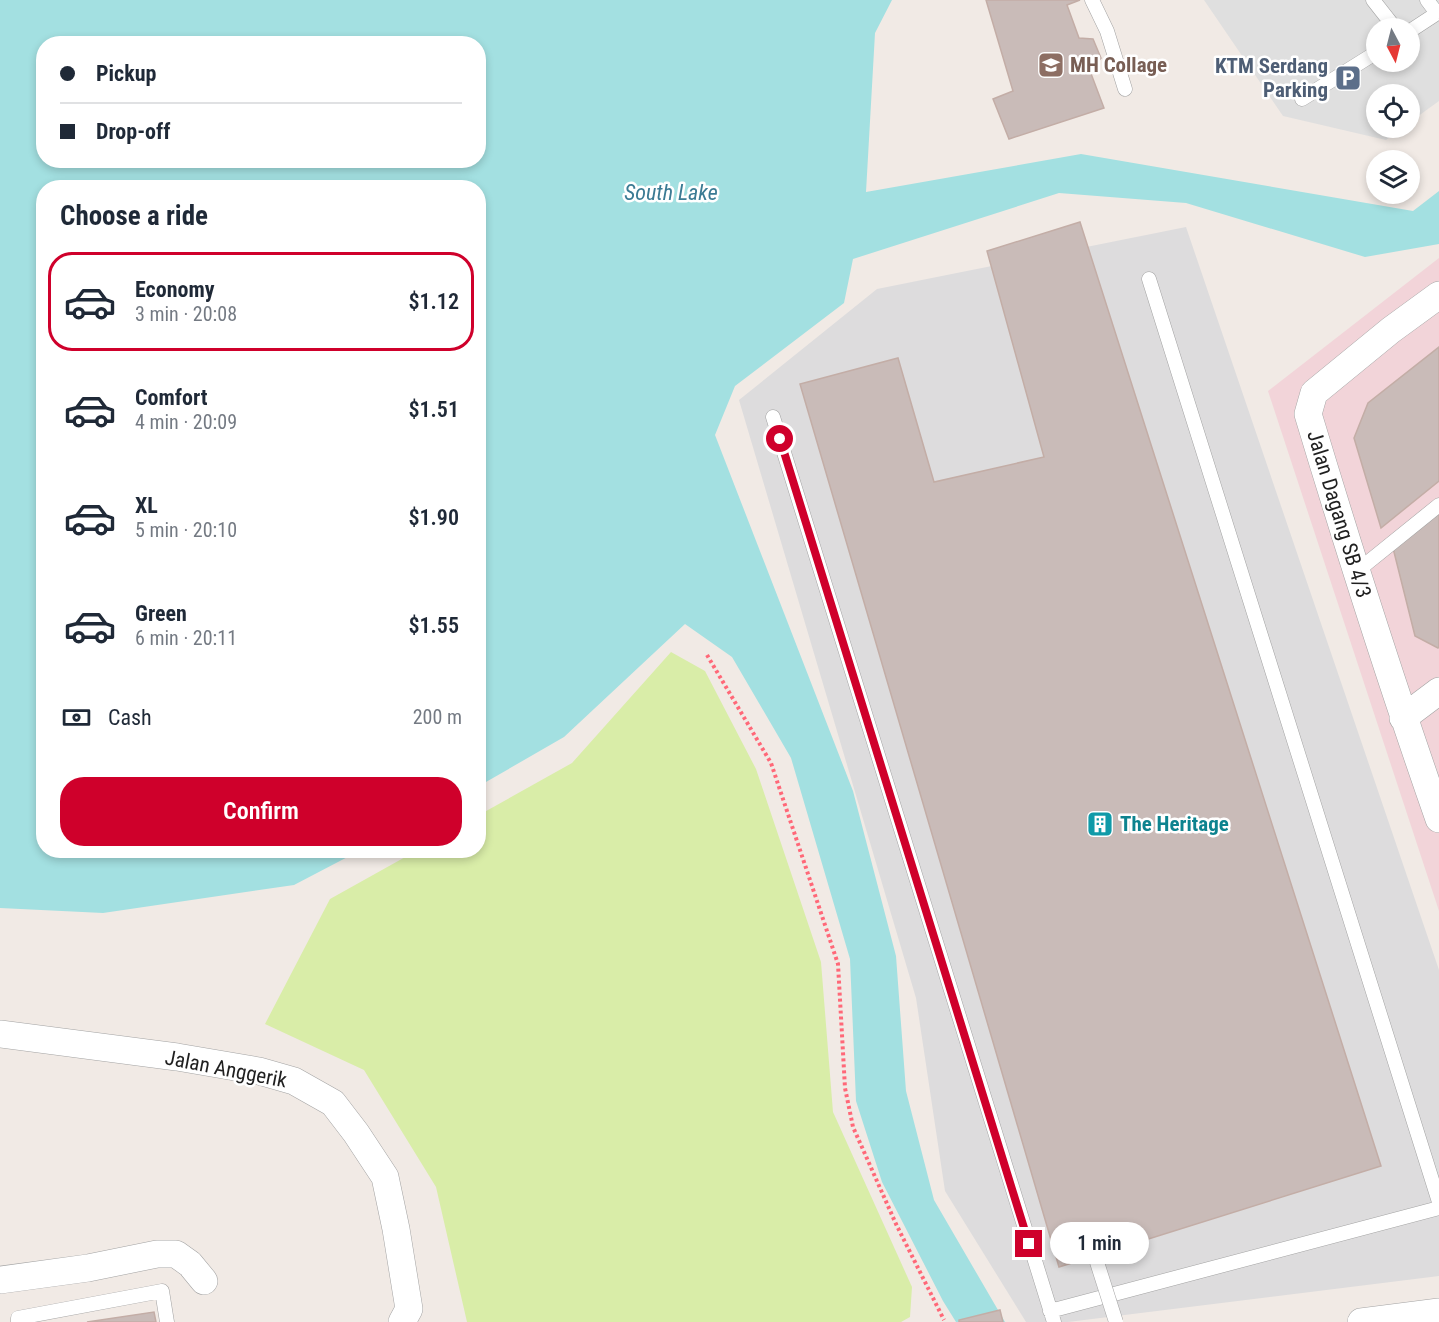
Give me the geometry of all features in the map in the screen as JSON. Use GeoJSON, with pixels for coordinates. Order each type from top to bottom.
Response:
{"type":"FeatureCollection","features":[{"type":"Feature","properties":{"kind":"street","name":"Jalan Dagang SB 4/3"},"geometry":{"type":"LineString","coordinates":[[1439,295],[1391,330],[1314,393],[1308,414],[1403,718],[1439,819]]}},
{"type":"Feature","properties":{"kind":"street"},"geometry":{"type":"LineString","coordinates":[[1403,718],[1439,691]]}},
{"type":"Feature","properties":{"kind":"street","name":"Jalan Anggerik"},"geometry":{"type":"LineString","coordinates":[[0,1034],[177,1057],[259,1071],[294,1081],[333,1103],[385,1177],[411,1318]]}},
{"type":"Feature","properties":{"kind":"street"},"geometry":{"type":"LineString","coordinates":[[0,1280],[88,1268],[157,1254],[176,1254],[190,1264],[204,1281]]}},
{"type":"Feature","properties":{"kind":"street"},"geometry":{"type":"LineString","coordinates":[[1361,1322],[1439,1312]]}},
{"type":"Feature","properties":{"kind":"lane"},"geometry":{"type":"LineString","coordinates":[[1092,0],[1107,31],[1125,89]]}},
{"type":"Feature","properties":{"kind":"lane"},"geometry":{"type":"LineString","coordinates":[[1373,0],[1387,18]]}},
{"type":"Feature","properties":{"kind":"lane"},"geometry":{"type":"LineString","coordinates":[[1420,24],[1438,12],[1426,0]]}},
{"type":"Feature","properties":{"kind":"lane"},"geometry":{"type":"LineString","coordinates":[[1302,99],[1366,59]]}},
{"type":"Feature","properties":{"kind":"lane"},"geometry":{"type":"LineString","coordinates":[[1149,279],[1439,1202]]}},
{"type":"Feature","properties":{"kind":"lane"},"geometry":{"type":"LineString","coordinates":[[773,417],[1052,1316],[1439,1208]]}},
{"type":"Feature","properties":{"kind":"lane"},"geometry":{"type":"LineString","coordinates":[[1356,572],[1439,505]]}},
{"type":"Feature","properties":{"kind":"lane"},"geometry":{"type":"LineString","coordinates":[[1095,1256],[1116,1322]]}},
{"type":"Feature","properties":{"kind":"lane"},"geometry":{"type":"LineString","coordinates":[[18,1322],[18,1318],[162,1291],[167,1322]]}},
{"type":"Feature","properties":{"kind":"path"},"geometry":{"type":"LineString","coordinates":[[707,655],[771,763],[838,964],[845,1088],[853,1127],[896,1224],[944,1320]]}},
{"type":"Feature","properties":{"kind":"shaded area","name":"KTM Serdang Parking"},"geometry":{"type":"Polygon","coordinates":[[[1204,0],[1439,0],[1439,101],[1420,115],[1420,84],[1366,84],[1366,135],[1283,116],[1204,0]]]}},
{"type":"Feature","properties":{"kind":"shaded area","name":"The Heritage"},"geometry":{"type":"Polygon","coordinates":[[[1186,227],[1439,970],[1439,1276],[1068,1322],[1026,1322],[945,1191],[916,998],[739,400],[877,289],[1186,227]]]}},
{"type":"Feature","properties":{"kind":"shaded area"},"geometry":{"type":"Polygon","coordinates":[[[1439,258],[1439,911],[1268,391],[1439,258]]]}},
{"type":"Feature","properties":{"kind":"green space"},"geometry":{"type":"Polygon","coordinates":[[[671,652],[705,671],[756,769],[821,962],[833,1112],[912,1287],[910,1317],[901,1322],[467,1322],[436,1187],[364,1070],[265,1024],[330,899],[403,858],[486,858],[486,811],[572,763],[671,652]]]}},
{"type":"Feature","properties":{"kind":"water","name":"South Lake"},"geometry":{"type":"Polygon","coordinates":[[[0,0],[892,0],[875,33],[866,192],[1081,154],[1413,211],[1439,191],[1439,244],[1365,257],[1186,203],[1059,193],[853,259],[844,303],[735,386],[715,435],[853,791],[896,956],[906,1091],[934,1200],[1005,1322],[956,1322],[882,1182],[856,1101],[850,959],[791,758],[732,657],[685,624],[564,737],[486,782],[486,180],[36,180],[36,858],[346,858],[294,885],[103,913],[0,908],[0,0]]]}},
{"type":"Feature","properties":{"kind":"building","name":"MH Collage"},"geometry":{"type":"Polygon","coordinates":[[[986,0],[1080,0],[1067,5],[1079,38],[1093,39],[1101,58],[1090,71],[1104,108],[1009,139],[993,99],[1013,91],[986,0]]]}},
{"type":"Feature","properties":{"kind":"building","name":"The Heritage"},"geometry":{"type":"Polygon","coordinates":[[[1080,222],[1381,1166],[1059,1267],[800,384],[898,358],[934,482],[1044,457],[987,251],[1080,222]]]}},
{"type":"Feature","properties":{"kind":"building"},"geometry":{"type":"Polygon","coordinates":[[[1439,347],[1439,481],[1381,528],[1354,438],[1368,403],[1439,347]]]}},
{"type":"Feature","properties":{"kind":"building"},"geometry":{"type":"Polygon","coordinates":[[[1439,512],[1438,648],[1415,636],[1393,548],[1439,512]]]}},
{"type":"Feature","properties":{"kind":"building"},"geometry":{"type":"Polygon","coordinates":[[[1000,1310],[1003,1322],[959,1322],[959,1320],[1000,1310]]]}},
{"type":"Feature","properties":{"kind":"building"},"geometry":{"type":"Polygon","coordinates":[[[154,1312],[156,1322],[87,1322],[154,1312]]]}},
{"type":"Feature","properties":{"kind":"place","name":"MH Collage"},"geometry":{"type":"Point","coordinates":[1051,65]}},
{"type":"Feature","properties":{"kind":"place","name":"KTM Serdang Parking"},"geometry":{"type":"Point","coordinates":[1348,78]}},
{"type":"Feature","properties":{"kind":"place","name":"The Heritage"},"geometry":{"type":"Point","coordinates":[1100,824]}},
{"type":"Feature","properties":{"kind":"route"},"geometry":{"type":"LineString","coordinates":[[780,439],[1029,1244]]}}]}
